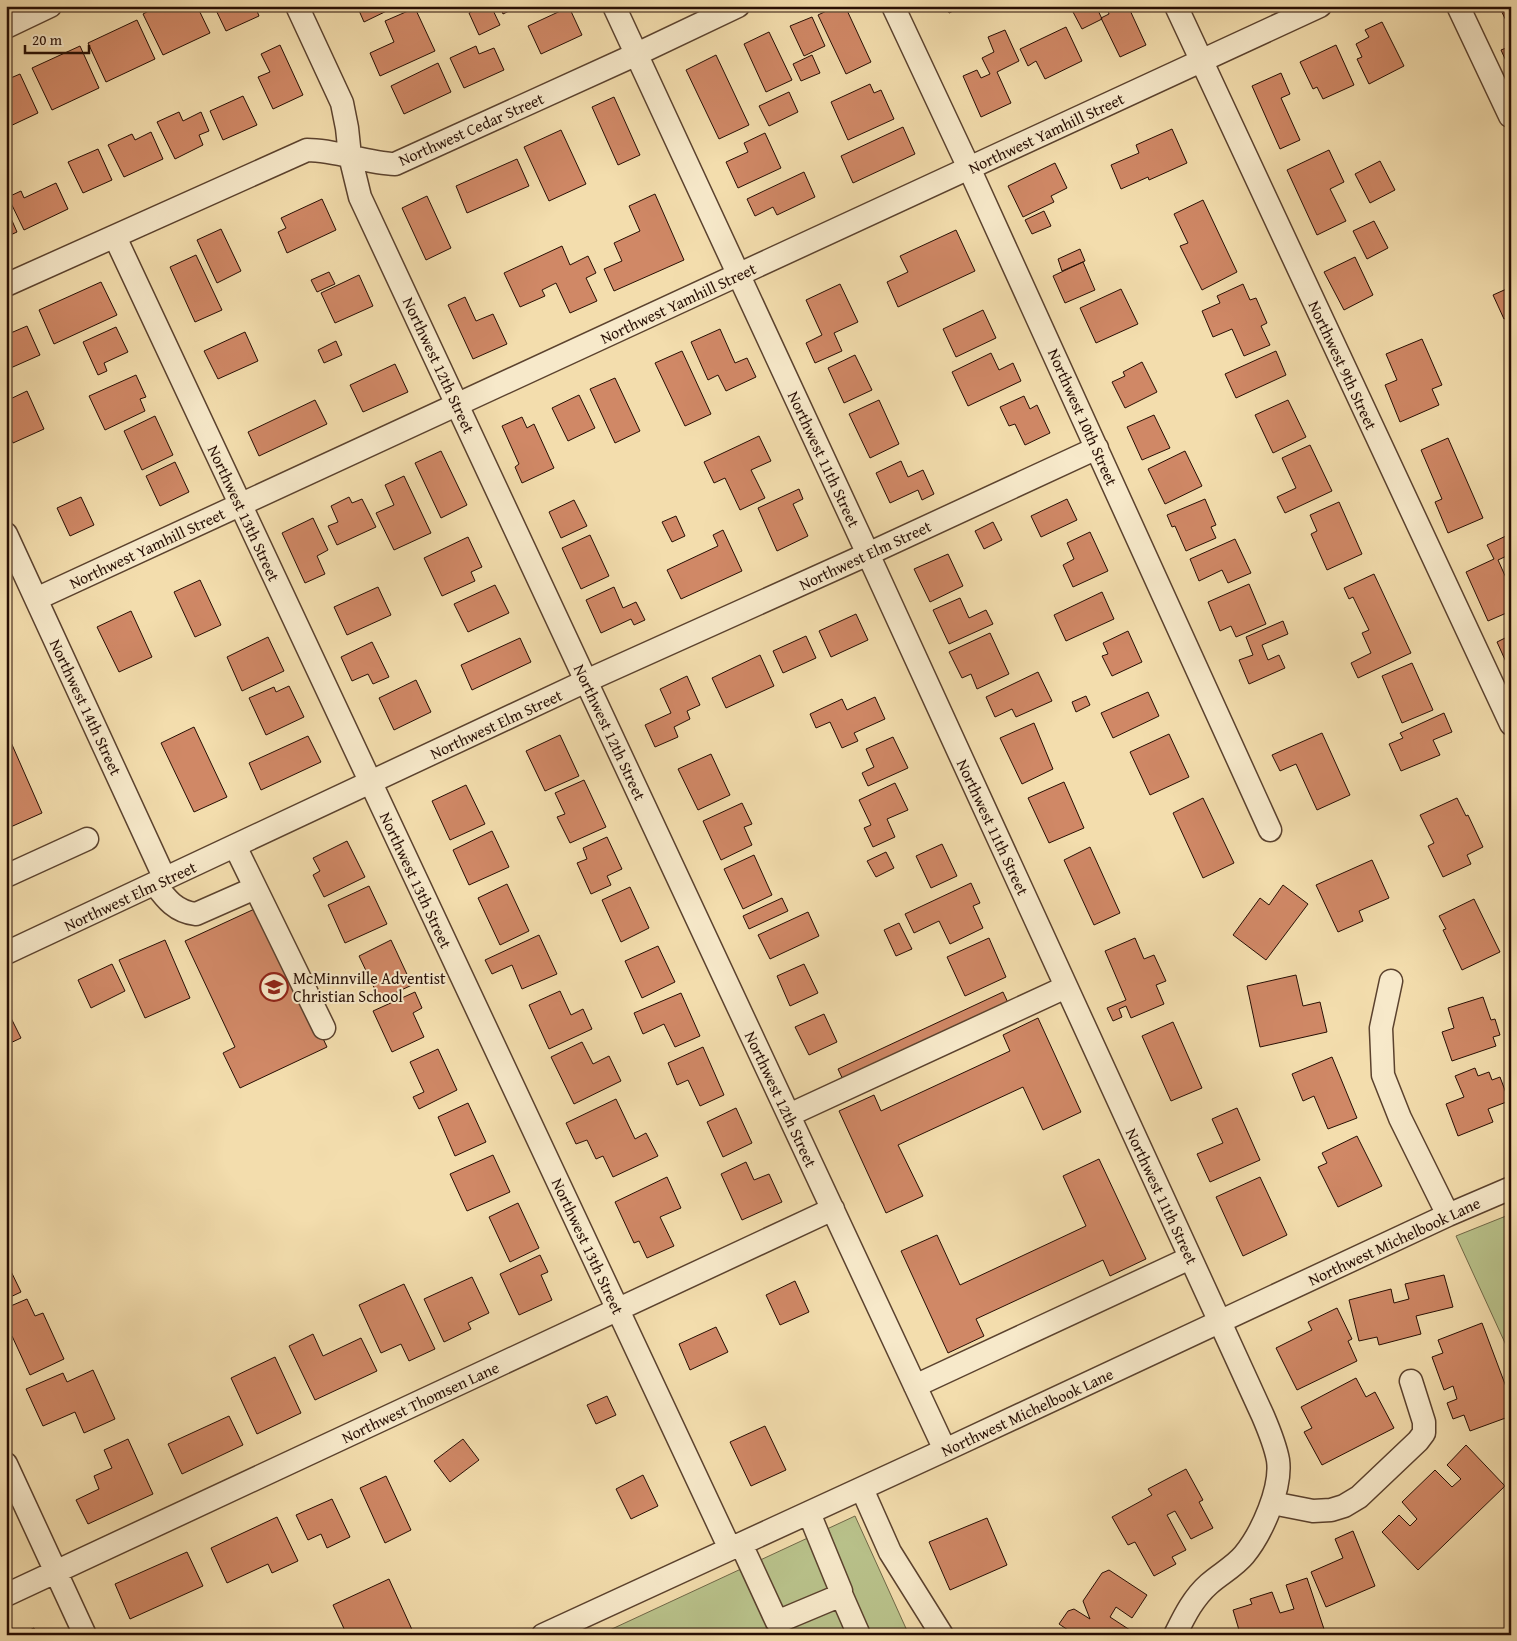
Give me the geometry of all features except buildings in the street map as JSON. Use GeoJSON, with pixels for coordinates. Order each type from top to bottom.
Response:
{"type":"FeatureCollection","features":[{"type":"Feature","properties":{"kind":"street","name":"Northwest 12th Street"},"geometry":{"type":"LineString","coordinates":[[297,6],[342,103],[350,156],[360,197],[945,1450]]}},
{"type":"Feature","properties":{"kind":"street","name":"Northwest 11th Street"},"geometry":{"type":"LineString","coordinates":[[614,6],[868,554],[1275,1445],[1278,1475],[1272,1503],[1263,1525],[1243,1556],[1208,1585],[1190,1604],[1175,1635]]}},
{"type":"Feature","properties":{"kind":"street","name":"Northwest Cedar Street"},"geometry":{"type":"LineString","coordinates":[[6,285],[306,150],[324,150],[378,163],[395,164],[738,6]]}},
{"type":"Feature","properties":{"kind":"street","name":"Northwest 10th Street"},"geometry":{"type":"LineString","coordinates":[[893,6],[969,168],[1270,830]]}},
{"type":"Feature","properties":{"kind":"street","name":"Northwest 9th Street"},"geometry":{"type":"LineString","coordinates":[[1176,6],[1511,724]]}},
{"type":"Feature","properties":{"kind":"street","name":"Northwest Yamhill Street"},"geometry":{"type":"LineString","coordinates":[[36,599],[1320,6]]}},
{"type":"Feature","properties":{"kind":"street"},"geometry":{"type":"LineString","coordinates":[[1458,6],[1510,116]]}},
{"type":"Feature","properties":{"kind":"street"},"geometry":{"type":"LineString","coordinates":[[6,27],[44,7]]}},
{"type":"Feature","properties":{"kind":"street","name":"Northwest 13th Street"},"geometry":{"type":"LineString","coordinates":[[115,237],[618,1310],[778,1626]]}},
{"type":"Feature","properties":{"kind":"street","name":"Northwest Elm Street"},"geometry":{"type":"LineString","coordinates":[[6,953],[586,681],[1097,448]]}},
{"type":"Feature","properties":{"kind":"street","name":"Northwest 14th Street"},"geometry":{"type":"LineString","coordinates":[[6,534],[160,882],[164,897],[178,909],[186,913],[196,914],[255,888]]}},
{"type":"Feature","properties":{"kind":"street"},"geometry":{"type":"LineString","coordinates":[[6,876],[87,839]]}},
{"type":"Feature","properties":{"kind":"street"},"geometry":{"type":"LineString","coordinates":[[235,846],[324,1028]]}},
{"type":"Feature","properties":{"kind":"street"},"geometry":{"type":"LineString","coordinates":[[1391,981],[1381,1028],[1383,1075],[1400,1118],[1448,1215]]}},
{"type":"Feature","properties":{"kind":"street"},"geometry":{"type":"LineString","coordinates":[[789,1115],[1066,987]]}},
{"type":"Feature","properties":{"kind":"street","name":"Northwest Michelbook Lane"},"geometry":{"type":"LineString","coordinates":[[543,1635],[1448,1215],[1511,1188]]}},
{"type":"Feature","properties":{"kind":"street","name":"Northwest Thomsen Lane"},"geometry":{"type":"LineString","coordinates":[[6,1595],[833,1209]]}},
{"type":"Feature","properties":{"kind":"street"},"geometry":{"type":"LineString","coordinates":[[915,1386],[1190,1258]]}},
{"type":"Feature","properties":{"kind":"street"},"geometry":{"type":"LineString","coordinates":[[1272,1503],[1313,1511],[1331,1510],[1344,1506],[1359,1497],[1424,1433],[1424,1422],[1411,1381]]}},
{"type":"Feature","properties":{"kind":"street"},"geometry":{"type":"LineString","coordinates":[[6,1464],[85,1635]]}},
{"type":"Feature","properties":{"kind":"street"},"geometry":{"type":"LineString","coordinates":[[862,1488],[890,1552],[942,1635]]}},
{"type":"Feature","properties":{"kind":"street"},"geometry":{"type":"LineString","coordinates":[[809,1513],[858,1635]]}},
{"type":"Feature","properties":{"kind":"street"},"geometry":{"type":"LineString","coordinates":[[778,1626],[841,1593]]}},
{"type":"Feature","properties":{"kind":"green space"},"geometry":{"type":"Polygon","coordinates":[[[1511,1214],[1511,1356],[1456,1236],[1511,1214]]]}},
{"type":"Feature","properties":{"kind":"green space"},"geometry":{"type":"Polygon","coordinates":[[[855,1516],[909,1635],[599,1635],[855,1516]]]}},
{"type":"Feature","properties":{"kind":"place","name":"McMinnville Adventist Christian School"},"geometry":{"type":"Point","coordinates":[274,987]}}]}
